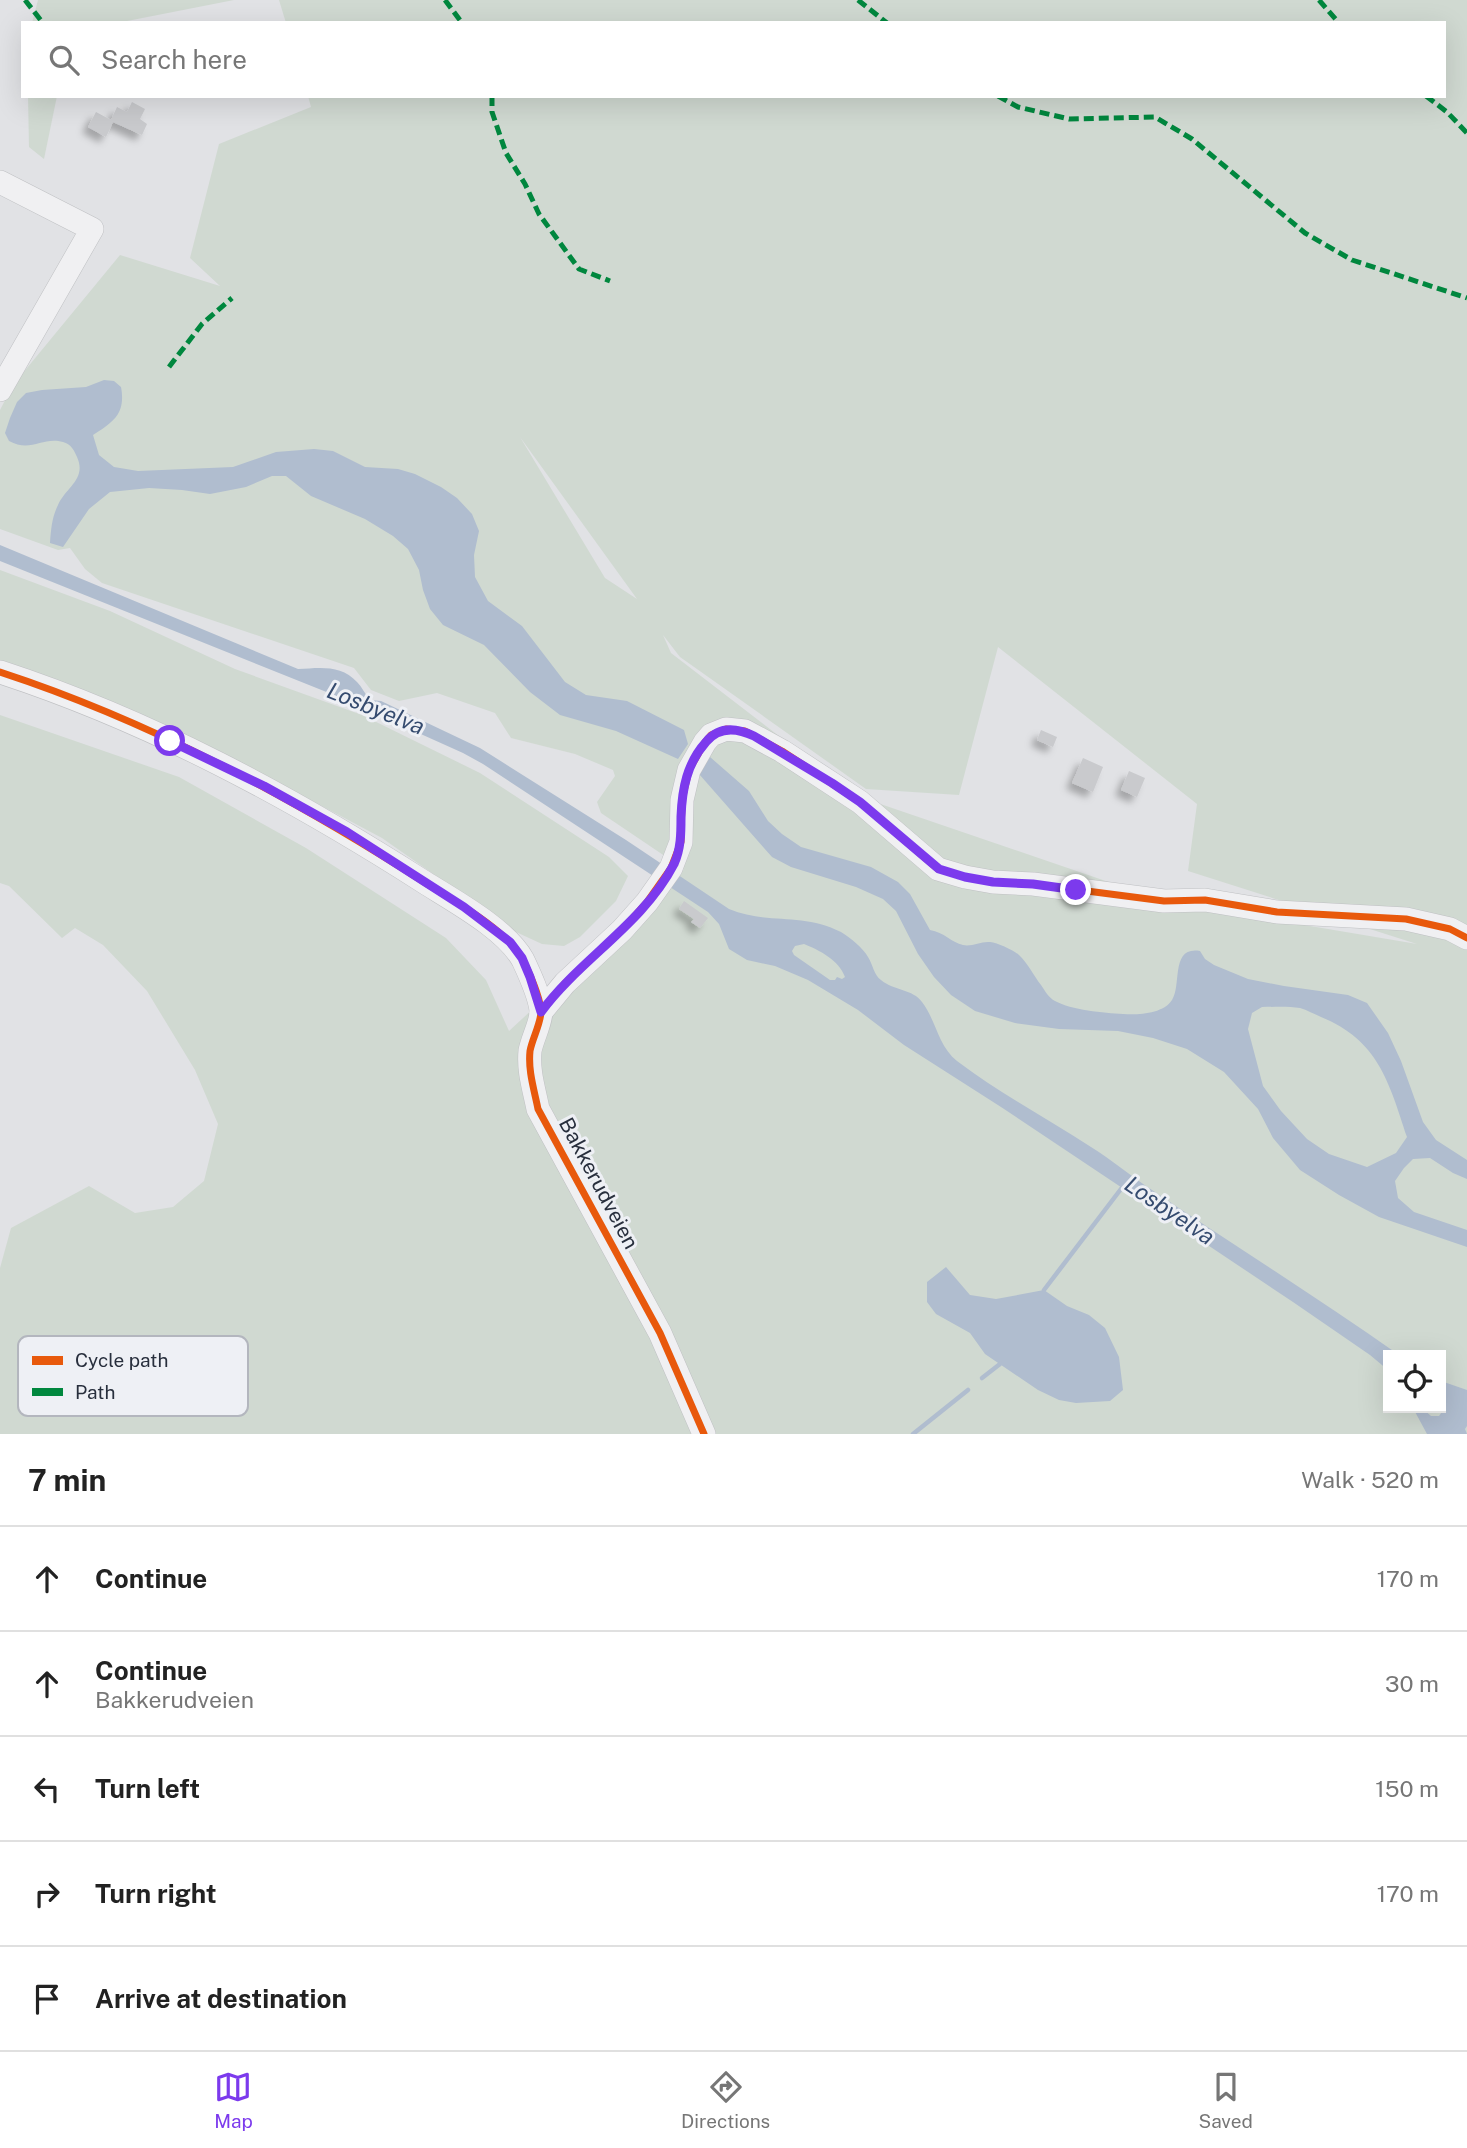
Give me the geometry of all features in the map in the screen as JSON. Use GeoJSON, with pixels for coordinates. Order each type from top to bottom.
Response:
{"type":"FeatureCollection","features":[{"type":"Feature","properties":{"kind":"street"},"geometry":{"type":"LineString","coordinates":[[0,182],[92,229],[0,390]]}},
{"type":"Feature","properties":{"kind":"street"},"geometry":{"type":"LineString","coordinates":[[0,673],[94,707],[170,741],[264,786],[347,832],[464,907],[510,942],[522,958],[541,1012]]}},
{"type":"Feature","properties":{"kind":"street"},"geometry":{"type":"LineString","coordinates":[[541,1012],[565,983],[622,930],[658,888],[671,868],[681,842],[685,783],[694,758],[712,735],[726,729],[754,736],[832,783],[860,802],[939,869],[965,877],[1151,900],[1205,900],[1276,912],[1406,919],[1450,929],[1467,938]]}},
{"type":"Feature","properties":{"kind":"street","name":"Bakkerudveien"},"geometry":{"type":"LineString","coordinates":[[541,1012],[530,1051],[529,1072],[538,1109],[660,1333],[704,1434]]}},
{"type":"Feature","properties":{"kind":"shaded area"},"geometry":{"type":"Polygon","coordinates":[[[38,0],[234,0],[127,21],[33,21],[38,0]]]}},
{"type":"Feature","properties":{"kind":"shaded area"},"geometry":{"type":"Polygon","coordinates":[[[279,0],[1467,0],[1467,1434],[0,1434],[0,1268],[11,1228],[89,1186],[135,1213],[173,1207],[204,1181],[218,1124],[195,1070],[147,991],[103,945],[75,928],[62,938],[9,886],[0,883],[0,715],[179,777],[306,848],[446,938],[486,980],[509,1031],[684,869],[601,813],[597,802],[615,776],[613,770],[575,754],[511,738],[495,713],[437,693],[399,701],[371,690],[354,668],[102,583],[85,569],[70,548],[58,550],[0,529],[0,410],[13,385],[120,255],[220,286],[190,258],[219,144],[311,107],[309,98],[1446,98],[1446,21],[285,21],[279,0]],[[520,437],[605,578],[637,599],[520,437]],[[663,635],[671,653],[857,796],[1167,902],[1417,944],[1188,871],[1197,804],[998,647],[959,795],[866,789],[680,657],[663,635]]]}},
{"type":"Feature","properties":{"kind":"shaded area"},"geometry":{"type":"Polygon","coordinates":[[[28,98],[57,98],[44,159],[29,147],[28,98]]]}},
{"type":"Feature","properties":{"kind":"shaded area"},"geometry":{"type":"Polygon","coordinates":[[[0,570],[110,611],[235,669],[362,715],[480,773],[609,857],[628,876],[616,901],[580,937],[564,946],[542,944],[516,932],[382,838],[207,745],[73,687],[0,663],[0,570]]]}},
{"type":"Feature","properties":{"kind":"water"},"geometry":{"type":"Polygon","coordinates":[[[104,380],[114,381],[121,387],[122,404],[112,421],[93,435],[99,455],[114,467],[138,471],[233,467],[276,452],[314,449],[333,451],[365,467],[398,469],[415,474],[441,487],[457,498],[472,514],[479,531],[474,555],[475,577],[488,601],[522,626],[565,682],[586,695],[627,701],[684,730],[688,744],[678,759],[616,731],[560,715],[530,692],[484,645],[443,625],[430,609],[419,570],[408,549],[365,519],[311,496],[286,476],[272,476],[246,487],[210,494],[149,488],[110,492],[89,509],[63,547],[50,543],[56,510],[79,471],[77,457],[70,446],[63,442],[17,444],[9,441],[5,433],[17,402],[26,393],[86,387],[104,380]]]}},
{"type":"Feature","properties":{"kind":"water","name":"Losbyelva"},"geometry":{"type":"Polygon","coordinates":[[[0,545],[298,669],[329,668],[344,672],[357,682],[370,700],[381,701],[480,748],[729,909],[757,917],[813,922],[841,932],[863,950],[881,980],[914,995],[922,1002],[945,1048],[957,1061],[1099,1152],[1392,1350],[1383,1350],[1383,1366],[1293,1302],[904,1045],[858,1010],[808,980],[775,966],[747,960],[729,949],[719,924],[708,912],[483,764],[334,695],[0,561],[0,545]],[[804,944],[795,946],[792,951],[830,980],[845,977],[833,961],[804,944]]]}},
{"type":"Feature","properties":{"kind":"water"},"geometry":{"type":"Polygon","coordinates":[[[710,757],[749,791],[768,821],[782,834],[801,847],[871,867],[898,882],[910,894],[930,930],[963,945],[990,942],[1013,951],[1025,961],[1053,1000],[1070,1007],[1115,1014],[1150,1013],[1163,1008],[1175,993],[1181,960],[1184,954],[1191,951],[1200,951],[1205,959],[1214,965],[1248,979],[1348,995],[1367,1003],[1388,1033],[1423,1122],[1436,1140],[1467,1160],[1467,1179],[1430,1158],[1413,1159],[1395,1181],[1398,1198],[1414,1212],[1467,1230],[1467,1247],[1379,1217],[1300,1170],[1273,1138],[1258,1109],[1224,1072],[1187,1049],[1118,1031],[1059,1029],[1015,1023],[975,1011],[951,995],[934,977],[918,954],[896,911],[883,899],[856,887],[791,867],[772,857],[699,774],[710,757]],[[1262,1007],[1252,1013],[1248,1029],[1263,1086],[1281,1111],[1307,1139],[1329,1154],[1367,1167],[1396,1153],[1407,1137],[1387,1081],[1369,1051],[1340,1027],[1308,1011],[1295,1007],[1262,1007]]]}},
{"type":"Feature","properties":{"kind":"water"},"geometry":{"type":"Polygon","coordinates":[[[946,1267],[970,1295],[996,1299],[1044,1290],[1067,1306],[1089,1315],[1105,1328],[1119,1357],[1123,1390],[1110,1401],[1076,1403],[1059,1400],[1038,1390],[985,1354],[970,1333],[936,1314],[927,1302],[927,1282],[946,1267]]]}},
{"type":"Feature","properties":{"kind":"water"},"geometry":{"type":"Polygon","coordinates":[[[1446,1383],[1467,1390],[1467,1434],[1427,1434],[1416,1413],[1439,1416],[1446,1413],[1446,1383]]]}},
{"type":"Feature","properties":{"kind":"building"},"geometry":{"type":"Polygon","coordinates":[[[132,102],[145,109],[140,119],[147,124],[142,135],[113,122],[106,137],[88,127],[96,112],[111,120],[117,107],[127,112],[132,102]]]}},
{"type":"Feature","properties":{"kind":"building"},"geometry":{"type":"Polygon","coordinates":[[[1041,730],[1057,737],[1053,747],[1037,740],[1041,730]]]}},
{"type":"Feature","properties":{"kind":"building"},"geometry":{"type":"Polygon","coordinates":[[[1083,758],[1103,767],[1093,792],[1072,783],[1083,758]]]}},
{"type":"Feature","properties":{"kind":"building"},"geometry":{"type":"Polygon","coordinates":[[[1129,771],[1145,778],[1137,797],[1121,790],[1129,771]]]}},
{"type":"Feature","properties":{"kind":"building"},"geometry":{"type":"Polygon","coordinates":[[[684,901],[708,918],[700,928],[691,922],[694,919],[679,909],[684,901]]]}},
{"type":"Feature","properties":{"kind":"waterway","name":"Losbyelva"},"geometry":{"type":"LineString","coordinates":[[1044,1290],[1124,1185]]}},
{"type":"Feature","properties":{"kind":"waterway"},"geometry":{"type":"LineString","coordinates":[[982,1378],[1000,1364]]}},
{"type":"Feature","properties":{"kind":"waterway"},"geometry":{"type":"LineString","coordinates":[[913,1434],[968,1390]]}},
{"type":"Feature","properties":{"kind":"marked path"},"geometry":{"type":"LineString","coordinates":[[25,0],[41,21]]}},
{"type":"Feature","properties":{"kind":"marked path"},"geometry":{"type":"LineString","coordinates":[[445,0],[461,21]]}},
{"type":"Feature","properties":{"kind":"marked path"},"geometry":{"type":"LineString","coordinates":[[858,0],[884,21]]}},
{"type":"Feature","properties":{"kind":"marked path"},"geometry":{"type":"LineString","coordinates":[[1319,0],[1337,21]]}},
{"type":"Feature","properties":{"kind":"marked path"},"geometry":{"type":"LineString","coordinates":[[492,98],[492,112],[506,153],[539,214],[579,269],[610,281]]}},
{"type":"Feature","properties":{"kind":"marked path"},"geometry":{"type":"LineString","coordinates":[[1002,98],[1018,107],[1069,119],[1155,117],[1192,139],[1305,233],[1352,260],[1467,298]]}},
{"type":"Feature","properties":{"kind":"marked path"},"geometry":{"type":"LineString","coordinates":[[1429,98],[1467,133]]}},
{"type":"Feature","properties":{"kind":"marked path"},"geometry":{"type":"LineString","coordinates":[[169,367],[202,324],[232,298]]}},
{"type":"Feature","properties":{"kind":"cycle path"},"geometry":{"type":"LineString","coordinates":[[0,672],[111,714],[271,791],[464,907],[505,937],[523,960],[541,1010],[530,1058],[538,1109],[660,1333],[704,1434]]}},
{"type":"Feature","properties":{"kind":"cycle path"},"geometry":{"type":"LineString","coordinates":[[541,1012],[565,983],[622,930],[647,902],[671,868],[681,842],[682,800],[689,770],[711,735],[726,729],[745,731],[782,751],[860,802],[938,869],[965,877],[1164,901],[1205,900],[1277,912],[1406,919],[1450,929],[1467,938]]}},
{"type":"Feature","properties":{"kind":"route"},"geometry":{"type":"LineString","coordinates":[[170,741],[264,786],[347,832],[464,907],[510,942],[522,958],[541,1012],[565,983],[622,930],[658,888],[675,861],[681,842],[682,800],[694,758],[712,735],[726,729],[745,731],[832,783],[860,802],[939,869],[993,882],[1076,890]]}}]}
